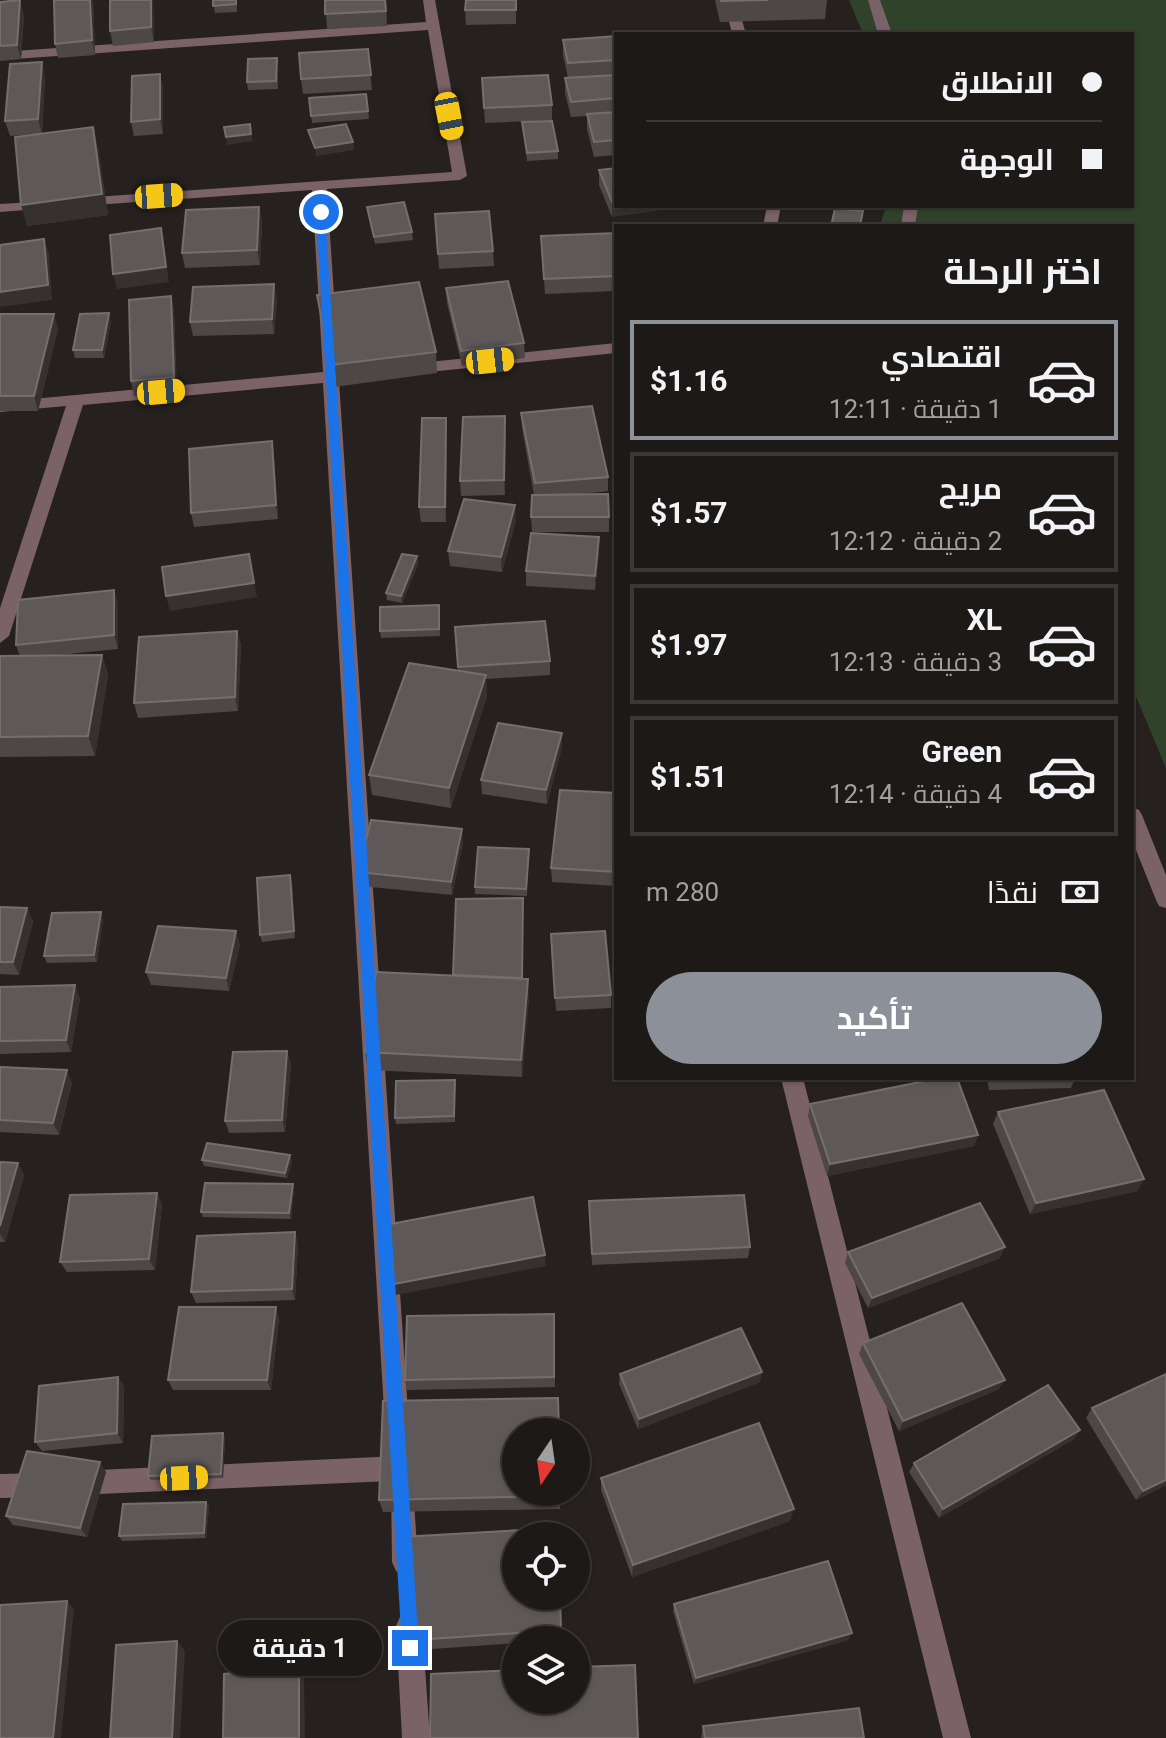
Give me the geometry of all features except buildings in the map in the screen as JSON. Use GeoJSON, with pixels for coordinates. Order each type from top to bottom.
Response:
{"type":"FeatureCollection","features":[{"type":"Feature","properties":{"kind":"street"},"geometry":{"type":"LineString","coordinates":[[0,208],[460,176],[429,0]]}},
{"type":"Feature","properties":{"kind":"street"},"geometry":{"type":"LineString","coordinates":[[730,0],[738,32]]}},
{"type":"Feature","properties":{"kind":"street"},"geometry":{"type":"LineString","coordinates":[[874,0],[884,32]]}},
{"type":"Feature","properties":{"kind":"street"},"geometry":{"type":"LineString","coordinates":[[0,56],[432,26]]}},
{"type":"Feature","properties":{"kind":"street"},"geometry":{"type":"LineString","coordinates":[[319,185],[406,1579]]}},
{"type":"Feature","properties":{"kind":"street"},"geometry":{"type":"LineString","coordinates":[[395,370],[614,348]]}},
{"type":"Feature","properties":{"kind":"street"},"geometry":{"type":"LineString","coordinates":[[0,407],[363,374]]}},
{"type":"Feature","properties":{"kind":"street"},"geometry":{"type":"LineString","coordinates":[[0,636],[76,400]]}},
{"type":"Feature","properties":{"kind":"street"},"geometry":{"type":"LineString","coordinates":[[1134,820],[1166,900]]}},
{"type":"Feature","properties":{"kind":"street"},"geometry":{"type":"LineString","coordinates":[[792,1080],[957,1738]]}},
{"type":"Feature","properties":{"kind":"street"},"geometry":{"type":"LineString","coordinates":[[0,1486],[399,1468]]}},
{"type":"Feature","properties":{"kind":"street"},"geometry":{"type":"LineString","coordinates":[[408,1611],[416,1738]]}},
{"type":"Feature","properties":{"kind":"green space"},"geometry":{"type":"Polygon","coordinates":[[[849,0],[1166,0],[1166,768],[1134,692],[1134,224],[881,224],[885,208],[1134,208],[1134,32],[862,32],[849,0]]]}},
{"type":"Feature","properties":{"kind":"route"},"geometry":{"type":"LineString","coordinates":[[321,212],[410,1648]]}}]}
